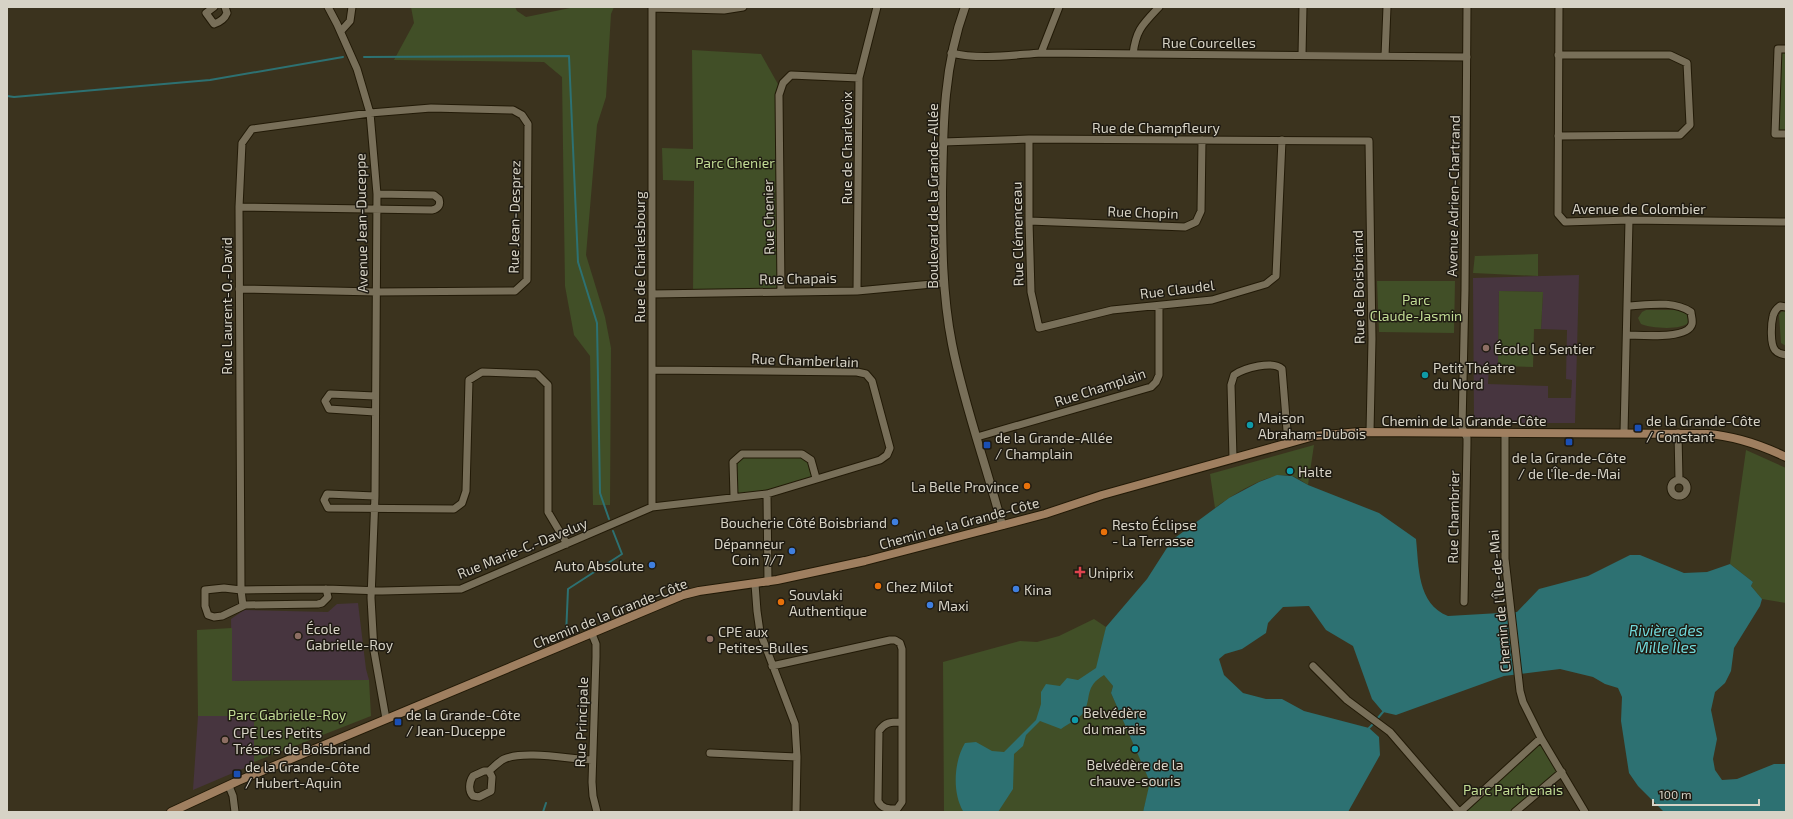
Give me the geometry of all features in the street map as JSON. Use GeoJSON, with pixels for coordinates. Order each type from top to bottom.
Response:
{"type":"FeatureCollection","features":[{"type":"Feature","properties":{"kind":"main road","name":"Chemin de la Grande-Côte"},"geometry":{"type":"LineString","coordinates":[[171,812],[386,719],[683,595],[699,591],[768,582],[853,564],[1051,513],[1093,498],[1233,458],[1327,434],[1370,432],[1678,433],[1727,436],[1754,443],[1786,457]]}},
{"type":"Feature","properties":{"kind":"street"},"geometry":{"type":"LineString","coordinates":[[214,7],[206,13],[214,24],[226,16],[227,12],[225,7]]}},
{"type":"Feature","properties":{"kind":"street","name":"Avenue Jean-Duceppe"},"geometry":{"type":"LineString","coordinates":[[328,7],[341,31],[357,69],[370,113],[377,194],[375,496],[371,591],[374,651],[386,719]]}},
{"type":"Feature","properties":{"kind":"street"},"geometry":{"type":"LineString","coordinates":[[341,31],[350,21],[352,7]]}},
{"type":"Feature","properties":{"kind":"street"},"geometry":{"type":"LineString","coordinates":[[652,8],[724,10],[743,7]]}},
{"type":"Feature","properties":{"kind":"street","name":"Rue de Charlevoix"},"geometry":{"type":"LineString","coordinates":[[857,291],[860,78],[876,7]]}},
{"type":"Feature","properties":{"kind":"street","name":"Boulevard de la Grande-Allée"},"geometry":{"type":"LineString","coordinates":[[965,7],[951,53],[945,94],[943,142],[943,283],[954,352],[1002,525]]}},
{"type":"Feature","properties":{"kind":"street"},"geometry":{"type":"LineString","coordinates":[[1041,53],[1059,7]]}},
{"type":"Feature","properties":{"kind":"street"},"geometry":{"type":"LineString","coordinates":[[1133,54],[1135,38],[1142,25],[1159,7]]}},
{"type":"Feature","properties":{"kind":"street"},"geometry":{"type":"LineString","coordinates":[[1302,55],[1303,7]]}},
{"type":"Feature","properties":{"kind":"street"},"geometry":{"type":"LineString","coordinates":[[1385,56],[1387,7]]}},
{"type":"Feature","properties":{"kind":"street","name":"Avenue Adrien-Chartrand"},"geometry":{"type":"LineString","coordinates":[[1464,433],[1462,427],[1465,290],[1467,7]]}},
{"type":"Feature","properties":{"kind":"street","name":"Avenue de Colombier"},"geometry":{"type":"LineString","coordinates":[[1559,7],[1558,214],[1565,222],[1629,220],[1786,222]]}},
{"type":"Feature","properties":{"kind":"street","name":"Rue de Charlesbourg"},"geometry":{"type":"LineString","coordinates":[[652,8],[652,507]]}},
{"type":"Feature","properties":{"kind":"street"},"geometry":{"type":"LineString","coordinates":[[1786,49],[1778,49],[1775,134],[1786,134]]}},
{"type":"Feature","properties":{"kind":"street","name":"Rue Courcelles"},"geometry":{"type":"LineString","coordinates":[[951,53],[964,56],[1001,56],[1041,53],[1467,57]]}},
{"type":"Feature","properties":{"kind":"street"},"geometry":{"type":"LineString","coordinates":[[1558,55],[1670,55],[1687,63],[1690,125],[1680,136],[1558,136]]}},
{"type":"Feature","properties":{"kind":"street","name":"Rue Chenier"},"geometry":{"type":"LineString","coordinates":[[781,291],[779,95],[783,84],[791,75],[860,78]]}},
{"type":"Feature","properties":{"kind":"street","name":"Rue Jean-Desprez"},"geometry":{"type":"LineString","coordinates":[[239,288],[376,292],[515,291],[527,280],[528,124],[522,115],[513,110],[431,108],[370,113]]}},
{"type":"Feature","properties":{"kind":"street","name":"Rue Laurent-O.-David"},"geometry":{"type":"LineString","coordinates":[[243,606],[241,590],[239,288],[239,207],[242,143],[252,129],[370,113]]}},
{"type":"Feature","properties":{"kind":"street","name":"Rue de Champfleury"},"geometry":{"type":"LineString","coordinates":[[943,142],[1029,139],[1369,141]]}},
{"type":"Feature","properties":{"kind":"street","name":"Rue Clémenceau"},"geometry":{"type":"LineString","coordinates":[[1029,139],[1031,292],[1039,328]]}},
{"type":"Feature","properties":{"kind":"street","name":"Rue Chopin"},"geometry":{"type":"LineString","coordinates":[[1029,221],[1185,227],[1196,222],[1201,211],[1202,140]]}},
{"type":"Feature","properties":{"kind":"street","name":"Rue Claudel"},"geometry":{"type":"LineString","coordinates":[[1039,328],[1112,310],[1212,300],[1266,284],[1276,276],[1282,140]]}},
{"type":"Feature","properties":{"kind":"street","name":"Rue de Boisbriand"},"geometry":{"type":"LineString","coordinates":[[1369,141],[1372,339],[1370,432]]}},
{"type":"Feature","properties":{"kind":"street"},"geometry":{"type":"LineString","coordinates":[[239,207],[434,210],[438,207],[440,201],[434,195],[377,194]]}},
{"type":"Feature","properties":{"kind":"street"},"geometry":{"type":"LineString","coordinates":[[1624,433],[1629,220]]}},
{"type":"Feature","properties":{"kind":"street","name":"Rue Chapais"},"geometry":{"type":"LineString","coordinates":[[652,294],[857,291],[943,283]]}},
{"type":"Feature","properties":{"kind":"street"},"geometry":{"type":"LineString","coordinates":[[1627,335],[1656,336],[1678,334],[1687,331],[1692,325],[1691,312],[1684,307],[1674,305],[1628,306]]}},
{"type":"Feature","properties":{"kind":"street","name":"Rue Champlain"},"geometry":{"type":"LineString","coordinates":[[977,437],[1151,387],[1156,382],[1159,375],[1159,306]]}},
{"type":"Feature","properties":{"kind":"street"},"geometry":{"type":"LineString","coordinates":[[1786,307],[1780,306],[1775,310],[1772,317],[1774,349],[1778,353],[1786,355]]}},
{"type":"Feature","properties":{"kind":"street"},"geometry":{"type":"LineString","coordinates":[[1233,458],[1230,385],[1234,374],[1243,370],[1268,364],[1277,365],[1282,369],[1288,443]]}},
{"type":"Feature","properties":{"kind":"street","name":"Rue Chamberlain"},"geometry":{"type":"LineString","coordinates":[[652,370],[857,372],[866,374],[872,380],[890,448],[887,455],[880,460],[816,478],[767,494],[734,496],[652,507]]}},
{"type":"Feature","properties":{"kind":"street"},"geometry":{"type":"LineString","coordinates":[[375,496],[327,494],[324,500],[328,508],[454,509],[462,503],[466,490],[469,380],[482,372],[537,374],[548,385],[548,512],[568,544]]}},
{"type":"Feature","properties":{"kind":"street"},"geometry":{"type":"LineString","coordinates":[[375,412],[329,409],[325,401],[330,394],[376,396]]}},
{"type":"Feature","properties":{"kind":"street","name":"Rue Chambrier"},"geometry":{"type":"LineString","coordinates":[[1464,433],[1467,444],[1467,488],[1464,602]]}},
{"type":"Feature","properties":{"kind":"street","name":"Chemin de l'Île-de-Mai"},"geometry":{"type":"LineString","coordinates":[[1505,433],[1505,559],[1518,680],[1523,702],[1541,738],[1585,812]]}},
{"type":"Feature","properties":{"kind":"street"},"geometry":{"type":"LineString","coordinates":[[1678,433],[1679,480]]}},
{"type":"Feature","properties":{"kind":"street"},"geometry":{"type":"LineString","coordinates":[[734,496],[733,462],[742,454],[802,454],[811,460],[816,478]]}},
{"type":"Feature","properties":{"kind":"street"},"geometry":{"type":"LineString","coordinates":[[767,494],[768,582]]}},
{"type":"Feature","properties":{"kind":"street","name":"Rue Marie-C.-Daveluy"},"geometry":{"type":"LineString","coordinates":[[326,589],[328,597],[322,603],[243,606],[222,616],[214,617],[208,615],[205,606],[205,590],[224,588],[241,590],[326,589],[371,591],[461,589],[652,507]]}},
{"type":"Feature","properties":{"kind":"street"},"geometry":{"type":"LineString","coordinates":[[755,584],[758,624],[772,666],[784,692],[795,724],[797,757],[796,812]]}},
{"type":"Feature","properties":{"kind":"street","name":"Rue Principale"},"geometry":{"type":"LineString","coordinates":[[592,634],[596,644],[592,792],[597,812]]}},
{"type":"Feature","properties":{"kind":"street"},"geometry":{"type":"LineString","coordinates":[[772,666],[890,640],[898,641],[902,649],[902,802],[897,809],[885,809],[878,801],[879,731],[882,725],[889,722],[901,722]]}},
{"type":"Feature","properties":{"kind":"street"},"geometry":{"type":"LineString","coordinates":[[1313,666],[1347,700],[1390,732],[1459,812],[1541,738]]}},
{"type":"Feature","properties":{"kind":"street"},"geometry":{"type":"LineString","coordinates":[[710,753],[797,757]]}},
{"type":"Feature","properties":{"kind":"street"},"geometry":{"type":"LineString","coordinates":[[489,771],[501,761],[518,755],[592,760]]}},
{"type":"Feature","properties":{"kind":"street"},"geometry":{"type":"LineString","coordinates":[[1516,812],[1562,772]]}},
{"type":"Feature","properties":{"kind":"street"},"geometry":{"type":"LineString","coordinates":[[229,786],[233,796],[235,812]]}},
{"type":"Feature","properties":{"kind":"shaded area","name":"École Le Sentier"},"geometry":{"type":"Polygon","coordinates":[[[1579,275],[1575,423],[1474,423],[1473,278],[1579,275]],[[1499,291],[1498,366],[1489,366],[1488,384],[1548,386],[1548,398],[1571,398],[1572,380],[1566,379],[1567,330],[1541,329],[1543,292],[1499,291]]]}},
{"type":"Feature","properties":{"kind":"shaded area","name":"École Gabrielle-Roy"},"geometry":{"type":"Polygon","coordinates":[[[358,603],[366,669],[369,680],[232,681],[231,619],[244,610],[328,612],[337,604],[358,603]]]}},
{"type":"Feature","properties":{"kind":"shaded area","name":"CPE Les Petits Trésors de Boisbriand"},"geometry":{"type":"Polygon","coordinates":[[[198,716],[254,716],[254,764],[193,790],[198,716]]]}},
{"type":"Feature","properties":{"kind":"green space"},"geometry":{"type":"Polygon","coordinates":[[[411,7],[515,7],[517,11],[526,17],[575,7],[614,7],[611,14],[606,97],[597,125],[586,255],[605,317],[611,348],[610,505],[593,505],[590,356],[574,335],[565,286],[562,77],[544,62],[394,60],[414,23],[411,7]]]}},
{"type":"Feature","properties":{"kind":"green space"},"geometry":{"type":"Polygon","coordinates":[[[1779,49],[1786,49],[1786,136],[1775,136],[1779,49]]]}},
{"type":"Feature","properties":{"kind":"green space","name":"Parc Chenier"},"geometry":{"type":"Polygon","coordinates":[[[692,50],[761,54],[779,86],[781,291],[693,293],[694,181],[663,180],[662,148],[693,149],[692,50]]]}},
{"type":"Feature","properties":{"kind":"green space","name":"Parc Claude-Jasmin"},"geometry":{"type":"Polygon","coordinates":[[[1475,254],[1475,256],[1538,254],[1538,276],[1473,273],[1475,254]]]}},
{"type":"Feature","properties":{"kind":"green space","name":"Parc Claude-Jasmin"},"geometry":{"type":"Polygon","coordinates":[[[1377,281],[1455,281],[1454,333],[1379,332],[1377,281]]]}},
{"type":"Feature","properties":{"kind":"green space"},"geometry":{"type":"Polygon","coordinates":[[[1499,291],[1543,292],[1541,329],[1534,329],[1533,367],[1498,366],[1499,291]]]}},
{"type":"Feature","properties":{"kind":"green space"},"geometry":{"type":"Polygon","coordinates":[[[1646,310],[1680,310],[1687,314],[1689,322],[1680,327],[1673,328],[1641,324],[1638,318],[1642,312],[1646,310]]]}},
{"type":"Feature","properties":{"kind":"green space"},"geometry":{"type":"Polygon","coordinates":[[[1786,311],[1786,346],[1781,343],[1779,315],[1781,312],[1786,311]]]}},
{"type":"Feature","properties":{"kind":"green space"},"geometry":{"type":"Polygon","coordinates":[[[1314,445],[1308,485],[1292,476],[1283,475],[1273,477],[1251,485],[1215,508],[1210,474],[1314,445]]]}},
{"type":"Feature","properties":{"kind":"green space"},"geometry":{"type":"Polygon","coordinates":[[[1746,450],[1786,468],[1786,603],[1762,599],[1751,586],[1753,582],[1730,564],[1746,450]]]}},
{"type":"Feature","properties":{"kind":"green space"},"geometry":{"type":"Polygon","coordinates":[[[742,454],[802,454],[811,460],[816,478],[767,494],[734,496],[733,462],[742,454]]]}},
{"type":"Feature","properties":{"kind":"green space"},"geometry":{"type":"Polygon","coordinates":[[[1094,619],[1106,627],[1103,645],[1105,675],[1113,686],[1111,693],[1151,782],[1143,812],[944,812],[943,662],[1020,641],[1037,642],[1059,636],[1094,619]]]}},
{"type":"Feature","properties":{"kind":"green space","name":"Parc Gabrielle-Roy"},"geometry":{"type":"Polygon","coordinates":[[[232,628],[232,681],[369,680],[371,716],[254,762],[254,716],[198,716],[197,630],[232,628]]]}},
{"type":"Feature","properties":{"kind":"green space","name":"Parc Parthenais"},"geometry":{"type":"Polygon","coordinates":[[[1541,744],[1558,772],[1510,812],[1463,812],[1476,798],[1541,744]]]}},
{"type":"Feature","properties":{"kind":"water","name":"Rivière des Mille Îles"},"geometry":{"type":"Polygon","coordinates":[[[1277,475],[1292,476],[1308,485],[1379,513],[1416,539],[1419,572],[1425,593],[1430,603],[1448,616],[1517,612],[1539,589],[1588,576],[1630,555],[1640,555],[1684,573],[1707,572],[1730,564],[1753,582],[1751,586],[1762,599],[1760,606],[1734,648],[1731,671],[1725,683],[1715,692],[1711,710],[1717,739],[1713,759],[1715,770],[1722,780],[1737,779],[1774,764],[1786,764],[1786,812],[1664,812],[1638,786],[1629,773],[1621,721],[1622,697],[1618,688],[1605,684],[1593,677],[1560,669],[1504,676],[1396,715],[1383,712],[1372,699],[1353,646],[1326,630],[1309,606],[1283,607],[1268,623],[1266,633],[1242,649],[1225,654],[1219,659],[1224,675],[1243,693],[1266,699],[1282,699],[1304,711],[1369,728],[1379,737],[1380,755],[1348,812],[1143,812],[1150,782],[1111,693],[1113,686],[1104,675],[1098,679],[1091,688],[1086,707],[1080,716],[1061,729],[1040,721],[1026,735],[1023,746],[1014,754],[1013,789],[998,812],[963,811],[957,795],[956,777],[958,759],[965,743],[976,742],[992,751],[1004,752],[1036,720],[1041,704],[1041,692],[1046,684],[1060,686],[1067,678],[1078,680],[1096,668],[1106,627],[1147,579],[1172,540],[1229,498],[1259,482],[1277,475]]]}},
{"type":"Feature","properties":{"kind":"waterway"},"geometry":{"type":"LineString","coordinates":[[364,57],[569,56],[578,262],[597,323],[600,493],[609,519]]}},
{"type":"Feature","properties":{"kind":"waterway"},"geometry":{"type":"LineString","coordinates":[[7,96],[14,97],[210,80],[343,57]]}},
{"type":"Feature","properties":{"kind":"waterway"},"geometry":{"type":"LineString","coordinates":[[566,635],[568,589],[622,554],[613,531]]}},
{"type":"Feature","properties":{"kind":"waterway"},"geometry":{"type":"LineString","coordinates":[[1377,719],[1383,712]]}},
{"type":"Feature","properties":{"kind":"waterway"},"geometry":{"type":"LineString","coordinates":[[1369,728],[1374,723]]}},
{"type":"Feature","properties":{"kind":"waterway"},"geometry":{"type":"LineString","coordinates":[[543,812],[546,803]]}},
{"type":"Feature","properties":{"kind":"place","name":"École Le Sentier"},"geometry":{"type":"Point","coordinates":[1486,348]}},
{"type":"Feature","properties":{"kind":"place","name":"Petit Théatre du Nord"},"geometry":{"type":"Point","coordinates":[1425,375]}},
{"type":"Feature","properties":{"kind":"place","name":"Maison Abraham-Dubois"},"geometry":{"type":"Point","coordinates":[1250,425]}},
{"type":"Feature","properties":{"kind":"place","name":"de la Grande-Côte / Constant"},"geometry":{"type":"Point","coordinates":[1638,428]}},
{"type":"Feature","properties":{"kind":"place","name":"de la Grande-Côte / de l'Île-de-Mai"},"geometry":{"type":"Point","coordinates":[1569,442]}},
{"type":"Feature","properties":{"kind":"place","name":"de la Grande-Allée / Champlain"},"geometry":{"type":"Point","coordinates":[987,445]}},
{"type":"Feature","properties":{"kind":"place","name":"Halte"},"geometry":{"type":"Point","coordinates":[1290,471]}},
{"type":"Feature","properties":{"kind":"place","name":"La Belle Province"},"geometry":{"type":"Point","coordinates":[1027,486]}},
{"type":"Feature","properties":{"kind":"place","name":"Boucherie Côté Boisbriand"},"geometry":{"type":"Point","coordinates":[895,522]}},
{"type":"Feature","properties":{"kind":"place","name":"Resto Éclipse - La Terrasse"},"geometry":{"type":"Point","coordinates":[1104,532]}},
{"type":"Feature","properties":{"kind":"place","name":"Dépanneur Coin 7/7"},"geometry":{"type":"Point","coordinates":[792,551]}},
{"type":"Feature","properties":{"kind":"place","name":"Auto Absolute"},"geometry":{"type":"Point","coordinates":[652,565]}},
{"type":"Feature","properties":{"kind":"place","name":"Uniprix"},"geometry":{"type":"Point","coordinates":[1080,572]}},
{"type":"Feature","properties":{"kind":"place","name":"Chez Milot"},"geometry":{"type":"Point","coordinates":[878,586]}},
{"type":"Feature","properties":{"kind":"place","name":"Kina"},"geometry":{"type":"Point","coordinates":[1016,589]}},
{"type":"Feature","properties":{"kind":"place","name":"Souvlaki Authentique"},"geometry":{"type":"Point","coordinates":[781,602]}},
{"type":"Feature","properties":{"kind":"place","name":"Maxi"},"geometry":{"type":"Point","coordinates":[930,605]}},
{"type":"Feature","properties":{"kind":"place","name":"École Gabrielle-Roy"},"geometry":{"type":"Point","coordinates":[298,636]}},
{"type":"Feature","properties":{"kind":"place","name":"CPE aux Petites-Bulles"},"geometry":{"type":"Point","coordinates":[710,639]}},
{"type":"Feature","properties":{"kind":"place","name":"Belvédère du marais"},"geometry":{"type":"Point","coordinates":[1075,720]}},
{"type":"Feature","properties":{"kind":"place","name":"de la Grande-Côte / Jean-Duceppe"},"geometry":{"type":"Point","coordinates":[398,722]}},
{"type":"Feature","properties":{"kind":"place","name":"CPE Les Petits Trésors de Boisbriand"},"geometry":{"type":"Point","coordinates":[225,740]}},
{"type":"Feature","properties":{"kind":"place","name":"Belvédère de la chauve-souris"},"geometry":{"type":"Point","coordinates":[1135,749]}},
{"type":"Feature","properties":{"kind":"place","name":"de la Grande-Côte / Hubert-Aquin"},"geometry":{"type":"Point","coordinates":[237,774]}}]}
